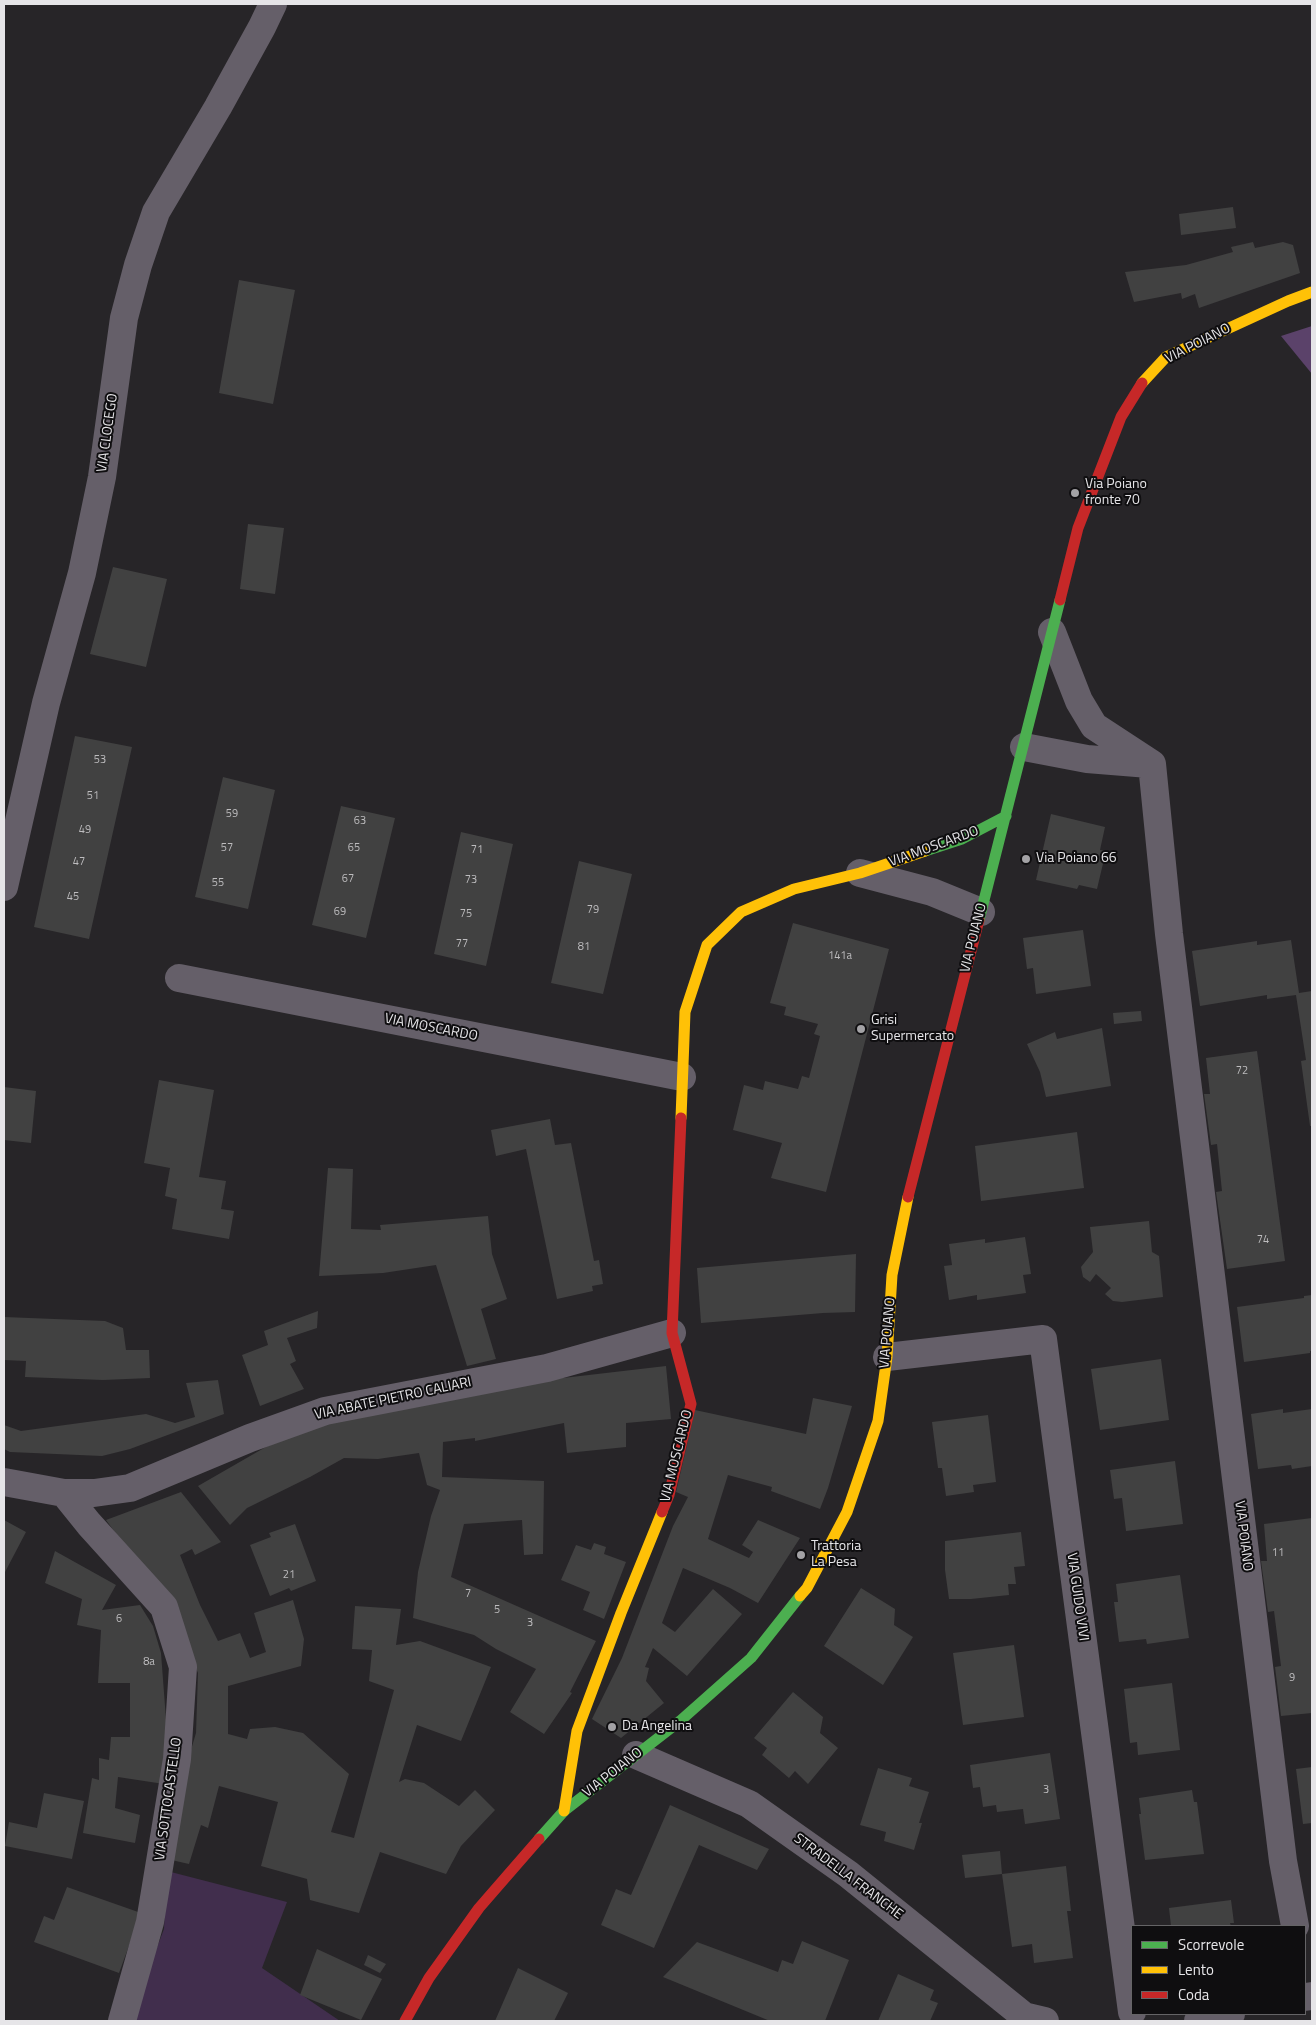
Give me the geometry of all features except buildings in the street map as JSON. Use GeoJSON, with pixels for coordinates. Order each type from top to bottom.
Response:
{"type":"FeatureCollection","features":[{"type":"Feature","properties":{"kind":"street","name":"VIA CLOCEGO"},"geometry":{"type":"LineString","coordinates":[[4,887],[46,703],[82,573],[102,477],[124,318],[138,266],[156,212],[218,108],[273,4]]}},
{"type":"Feature","properties":{"kind":"street","name":"VIA POIANO"},"geometry":{"type":"LineString","coordinates":[[405,2021],[429,1978],[479,1908],[564,1811],[680,1721],[751,1658],[807,1588],[847,1512],[878,1421],[886,1357],[892,1275],[907,1202],[1024,747],[1078,528],[1121,417],[1142,384],[1166,357],[1288,300],[1312,292]]}},
{"type":"Feature","properties":{"kind":"street"},"geometry":{"type":"LineString","coordinates":[[1052,632],[1079,701],[1094,726],[1152,764]]}},
{"type":"Feature","properties":{"kind":"street"},"geometry":{"type":"LineString","coordinates":[[1024,747],[1087,759],[1152,764]]}},
{"type":"Feature","properties":{"kind":"street","name":"VIA POIANO"},"geometry":{"type":"LineString","coordinates":[[1152,764],[1169,934],[1283,1860],[1295,1925]]}},
{"type":"Feature","properties":{"kind":"street","name":"VIA MOSCARDO"},"geometry":{"type":"LineString","coordinates":[[577,1731],[621,1613],[669,1495],[690,1404],[672,1333],[685,1012],[707,946],[741,912],[794,889],[860,873],[962,839],[1006,816]]}},
{"type":"Feature","properties":{"kind":"street","name":"VIA MOSCARDO"},"geometry":{"type":"LineString","coordinates":[[860,873],[932,892],[981,912]]}},
{"type":"Feature","properties":{"kind":"street","name":"VIA MOSCARDO"},"geometry":{"type":"LineString","coordinates":[[179,978],[682,1077]]}},
{"type":"Feature","properties":{"kind":"street","name":"VIA ABATE PIETRO CALIARI"},"geometry":{"type":"LineString","coordinates":[[4,1482],[64,1493],[94,1493],[130,1488],[250,1438],[325,1411],[547,1368],[672,1333]]}},
{"type":"Feature","properties":{"kind":"street","name":"VIA GUIDO VIVI"},"geometry":{"type":"LineString","coordinates":[[886,1357],[1043,1339],[1131,2005]]}},
{"type":"Feature","properties":{"kind":"street","name":"VIA SOTTOCASTELLO"},"geometry":{"type":"LineString","coordinates":[[64,1493],[89,1524],[164,1607],[183,1667],[178,1759],[150,1922],[122,2021]]}},
{"type":"Feature","properties":{"kind":"street","name":"VIA POIANO"},"geometry":{"type":"LineString","coordinates":[[564,1811],[577,1731]]}},
{"type":"Feature","properties":{"kind":"street","name":"STRADELLA FRANCHE"},"geometry":{"type":"LineString","coordinates":[[636,1755],[749,1804],[848,1874],[1024,2016],[1045,2021]]}},
{"type":"Feature","properties":{"kind":"street"},"geometry":{"type":"LineString","coordinates":[[1198,2021],[1226,2015]]}},
{"type":"Feature","properties":{"kind":"shaded area"},"geometry":{"type":"Polygon","coordinates":[[[1312,326],[1312,374],[1281,336],[1312,326]]]}},
{"type":"Feature","properties":{"kind":"shaded area"},"geometry":{"type":"Polygon","coordinates":[[[167,1871],[287,1902],[262,1968],[340,2021],[129,2021],[164,1929],[167,1871]]]}},
{"type":"Feature","properties":{"kind":"traffic: fast"},"geometry":{"type":"LineString","coordinates":[[979,920],[1060,600]]}},
{"type":"Feature","properties":{"kind":"traffic: fast"},"geometry":{"type":"LineString","coordinates":[[925,851],[962,839],[1006,816]]}},
{"type":"Feature","properties":{"kind":"traffic: fast"},"geometry":{"type":"LineString","coordinates":[[539,1839],[564,1811],[680,1721],[751,1658],[800,1596]]}},
{"type":"Feature","properties":{"kind":"traffic: slow"},"geometry":{"type":"LineString","coordinates":[[1142,383],[1166,357],[1288,301],[1312,292]]}},
{"type":"Feature","properties":{"kind":"traffic: slow"},"geometry":{"type":"LineString","coordinates":[[681,1118],[685,1012],[707,945],[741,912],[794,889],[860,873],[925,851]]}},
{"type":"Feature","properties":{"kind":"traffic: slow"},"geometry":{"type":"LineString","coordinates":[[800,1596],[807,1588],[847,1512],[878,1421],[887,1357],[892,1275],[908,1197]]}},
{"type":"Feature","properties":{"kind":"traffic: slow"},"geometry":{"type":"LineString","coordinates":[[564,1811],[577,1731],[621,1613],[662,1512]]}},
{"type":"Feature","properties":{"kind":"traffic: jam"},"geometry":{"type":"LineString","coordinates":[[1060,600],[1078,528],[1121,417],[1142,383]]}},
{"type":"Feature","properties":{"kind":"traffic: jam"},"geometry":{"type":"LineString","coordinates":[[908,1197],[979,920]]}},
{"type":"Feature","properties":{"kind":"traffic: jam"},"geometry":{"type":"LineString","coordinates":[[662,1512],[669,1495],[691,1404],[672,1333],[681,1118]]}},
{"type":"Feature","properties":{"kind":"traffic: jam"},"geometry":{"type":"LineString","coordinates":[[405,2021],[429,1978],[479,1908],[539,1839]]}},
{"type":"Feature","properties":{"kind":"place","name":"Via Poiano fronte 70"},"geometry":{"type":"Point","coordinates":[1075,493]}},
{"type":"Feature","properties":{"kind":"place","name":"Via Poiano 66"},"geometry":{"type":"Point","coordinates":[1026,859]}},
{"type":"Feature","properties":{"kind":"place","name":"Grisi Supermercato"},"geometry":{"type":"Point","coordinates":[861,1029]}},
{"type":"Feature","properties":{"kind":"place","name":"Trattoria La Pesa"},"geometry":{"type":"Point","coordinates":[801,1555]}},
{"type":"Feature","properties":{"kind":"place","name":"Da Angelina"},"geometry":{"type":"Point","coordinates":[612,1727]}}]}
